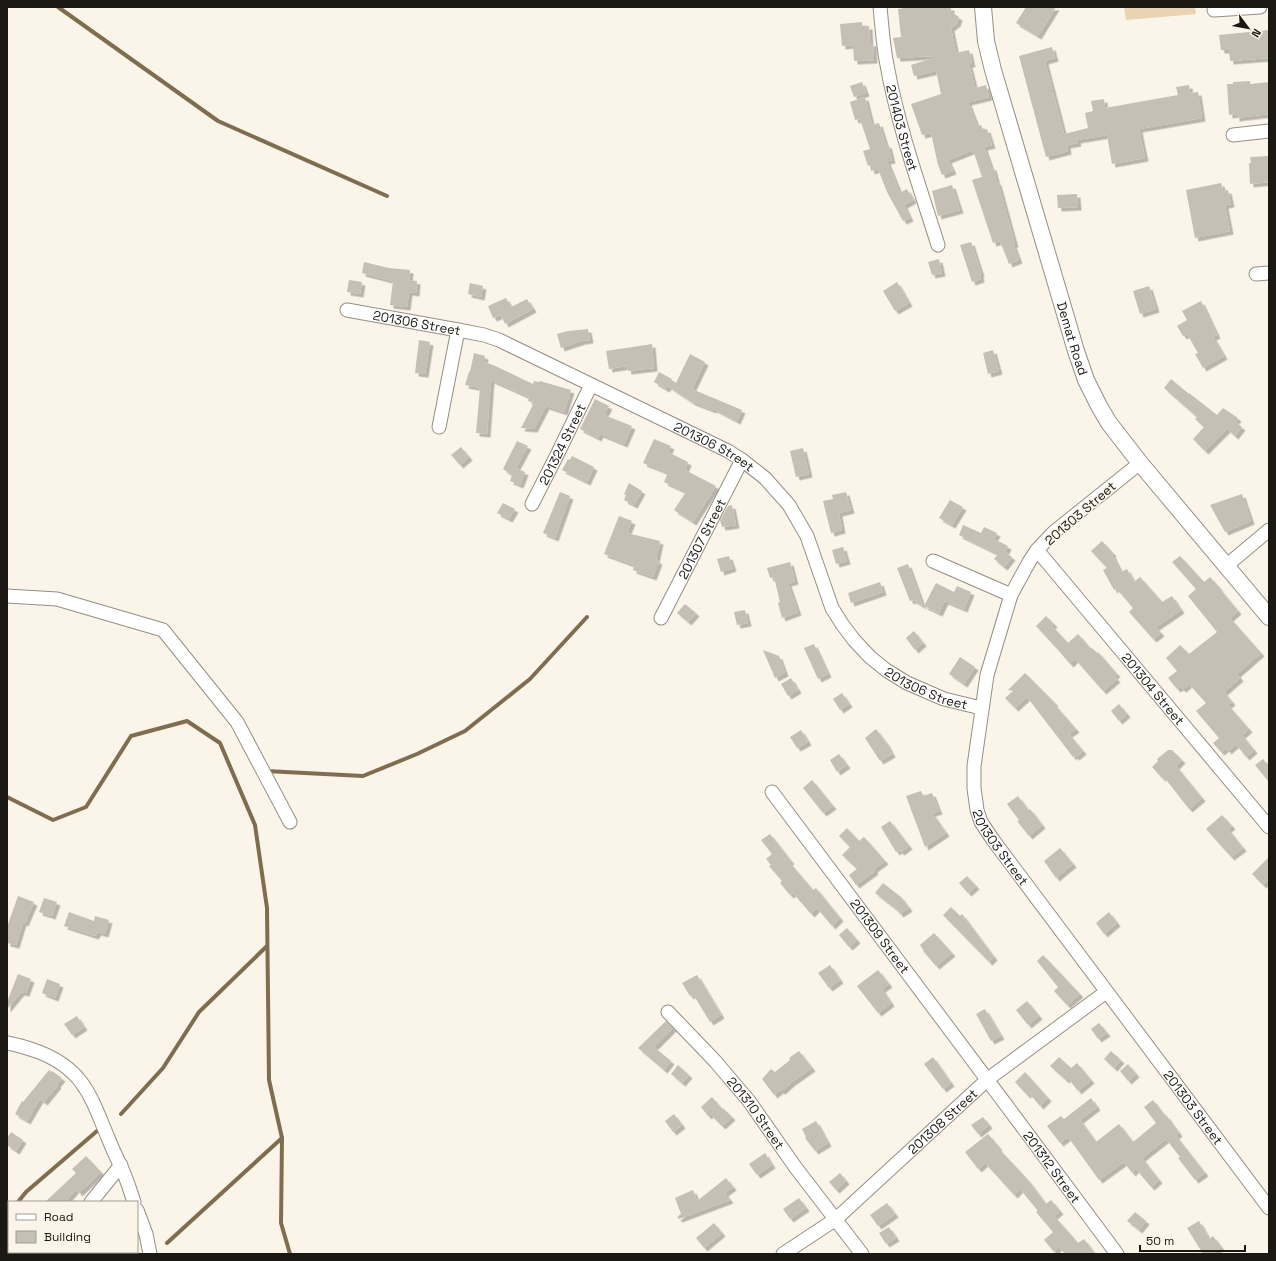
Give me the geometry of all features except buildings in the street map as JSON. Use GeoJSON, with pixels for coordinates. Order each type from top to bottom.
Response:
{"type":"FeatureCollection","features":[{"type":"Feature","properties":{"kind":"street","name":"201403 Street"},"geometry":{"type":"LineString","coordinates":[[880,7],[887,64],[895,101],[919,186],[938,244]]}},
{"type":"Feature","properties":{"kind":"street","name":"Demat Road"},"geometry":{"type":"LineString","coordinates":[[983,7],[986,41],[993,70],[1086,380],[1109,423],[1140,463],[1269,617]]}},
{"type":"Feature","properties":{"kind":"street"},"geometry":{"type":"LineString","coordinates":[[1214,10],[1260,7]]}},
{"type":"Feature","properties":{"kind":"street"},"geometry":{"type":"LineString","coordinates":[[1233,135],[1269,131]]}},
{"type":"Feature","properties":{"kind":"street","name":"201306 Street"},"geometry":{"type":"LineString","coordinates":[[347,310],[484,335],[499,340],[728,451],[766,478],[789,505],[807,536],[832,608],[859,646],[886,670],[907,683],[944,699],[981,708]]}},
{"type":"Feature","properties":{"kind":"street"},"geometry":{"type":"LineString","coordinates":[[439,427],[458,330]]}},
{"type":"Feature","properties":{"kind":"street","name":"201324 Street"},"geometry":{"type":"LineString","coordinates":[[532,504],[557,456],[590,385]]}},
{"type":"Feature","properties":{"kind":"street","name":"201307 Street"},"geometry":{"type":"LineString","coordinates":[[661,618],[742,460]]}},
{"type":"Feature","properties":{"kind":"street","name":"201303 Street"},"geometry":{"type":"LineString","coordinates":[[1140,463],[1054,532],[1029,562],[1011,595],[987,675],[981,708],[974,766],[974,788],[977,810],[982,822],[993,840],[1269,1208]]}},
{"type":"Feature","properties":{"kind":"street"},"geometry":{"type":"LineString","coordinates":[[1226,566],[1269,530]]}},
{"type":"Feature","properties":{"kind":"street","name":"201304 Street"},"geometry":{"type":"LineString","coordinates":[[1038,550],[1269,827]]}},
{"type":"Feature","properties":{"kind":"street"},"geometry":{"type":"LineString","coordinates":[[933,561],[1011,595]]}},
{"type":"Feature","properties":{"kind":"street"},"geometry":{"type":"LineString","coordinates":[[7,596],[57,599],[163,630],[237,722],[290,822]]}},
{"type":"Feature","properties":{"kind":"street","name":"201309 Street"},"geometry":{"type":"LineString","coordinates":[[772,792],[988,1079]]}},
{"type":"Feature","properties":{"kind":"street","name":"201308 Street"},"geometry":{"type":"LineString","coordinates":[[783,1254],[836,1219],[988,1079],[1106,992]]}},
{"type":"Feature","properties":{"kind":"street","name":"201310 Street"},"geometry":{"type":"LineString","coordinates":[[668,1012],[716,1061],[749,1101],[796,1168],[862,1254]]}},
{"type":"Feature","properties":{"kind":"street"},"geometry":{"type":"LineString","coordinates":[[7,1043],[19,1045],[52,1058],[68,1067],[79,1078],[90,1097],[114,1154],[121,1165],[134,1201]]}},
{"type":"Feature","properties":{"kind":"street","name":"201312 Street"},"geometry":{"type":"LineString","coordinates":[[988,1079],[1028,1136],[1117,1254]]}},
{"type":"Feature","properties":{"kind":"street"},"geometry":{"type":"LineString","coordinates":[[92,1201],[121,1165]]}},
{"type":"Feature","properties":{"kind":"street"},"geometry":{"type":"LineString","coordinates":[[138,1213],[146,1234],[150,1254]]}},
{"type":"Feature","properties":{"kind":"shaded area"},"geometry":{"type":"Polygon","coordinates":[[[1124,7],[1195,7],[1196,14],[1126,20],[1124,7]]]}},
{"type":"Feature","properties":{"kind":"waterway"},"geometry":{"type":"LineString","coordinates":[[58,7],[218,121],[387,196]]}},
{"type":"Feature","properties":{"kind":"waterway"},"geometry":{"type":"LineString","coordinates":[[266,771],[363,776],[417,754],[465,731],[530,679],[587,617]]}},
{"type":"Feature","properties":{"kind":"waterway"},"geometry":{"type":"LineString","coordinates":[[7,797],[53,820],[86,807],[131,736],[187,721],[220,743],[255,825],[267,908],[269,1080],[282,1138],[281,1223],[290,1254]]}},
{"type":"Feature","properties":{"kind":"waterway"},"geometry":{"type":"LineString","coordinates":[[121,1114],[163,1068],[199,1012],[267,946]]}},
{"type":"Feature","properties":{"kind":"waterway"},"geometry":{"type":"LineString","coordinates":[[19,1201],[26,1192],[97,1131]]}},
{"type":"Feature","properties":{"kind":"waterway"},"geometry":{"type":"LineString","coordinates":[[167,1243],[282,1138]]}}]}
